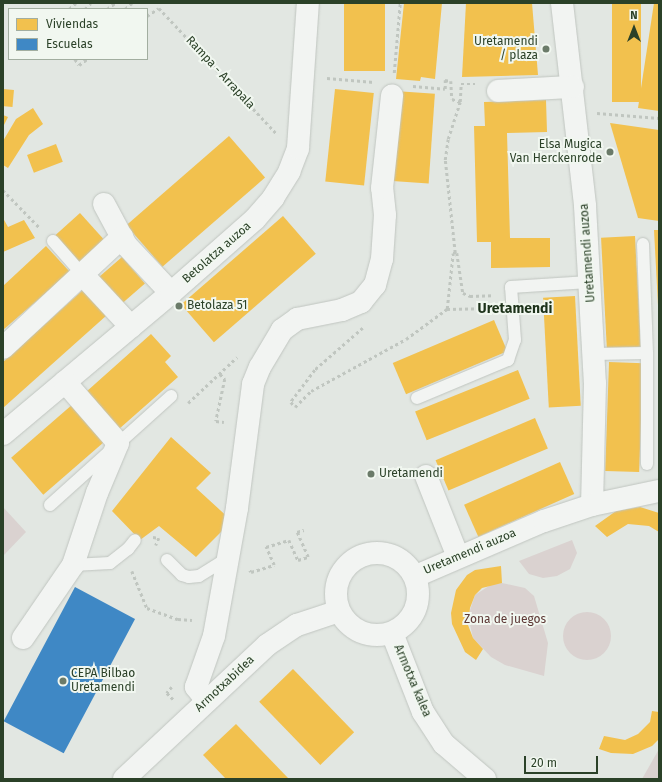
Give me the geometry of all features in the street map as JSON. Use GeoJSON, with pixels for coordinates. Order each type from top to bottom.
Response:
{"type":"FeatureCollection","features":[{"type":"Feature","properties":{"kind":"street","name":"Betolatza auzoa"},"geometry":{"type":"LineString","coordinates":[[3,434],[172,293],[255,219],[290,172],[298,148],[308,3]]}},
{"type":"Feature","properties":{"kind":"street","name":"Uretamendi auzoa"},"geometry":{"type":"LineString","coordinates":[[562,3],[573,87],[594,354],[595,384],[592,505]]}},
{"type":"Feature","properties":{"kind":"street"},"geometry":{"type":"LineString","coordinates":[[498,91],[573,87]]}},
{"type":"Feature","properties":{"kind":"street"},"geometry":{"type":"LineString","coordinates":[[207,701],[196,687],[214,636],[226,559],[238,501],[253,384],[260,367],[282,330],[297,319],[342,310],[361,302],[375,285],[382,259],[385,216],[382,188],[392,90]]}},
{"type":"Feature","properties":{"kind":"street"},"geometry":{"type":"LineString","coordinates":[[104,204],[126,246],[172,293]]}},
{"type":"Feature","properties":{"kind":"street"},"geometry":{"type":"LineString","coordinates":[[3,348],[122,237]]}},
{"type":"Feature","properties":{"kind":"street"},"geometry":{"type":"LineString","coordinates":[[82,274],[131,327]]}},
{"type":"Feature","properties":{"kind":"street"},"geometry":{"type":"LineString","coordinates":[[23,638],[73,565],[97,493],[118,443],[65,382]]}},
{"type":"Feature","properties":{"kind":"street"},"geometry":{"type":"LineString","coordinates":[[426,476],[458,557]]}},
{"type":"Feature","properties":{"kind":"street","name":"Uretamendi auzoa"},"geometry":{"type":"LineString","coordinates":[[416,576],[544,521],[592,505],[659,491]]}},
{"type":"Feature","properties":{"kind":"street"},"geometry":{"type":"LineString","coordinates":[[374,552],[388,553],[401,559],[416,576],[419,594],[417,606],[412,618],[392,633],[378,636],[364,633],[351,626],[339,611],[336,588],[340,575],[348,563],[360,556],[374,552]]}},
{"type":"Feature","properties":{"kind":"street","name":"Armotxabidea"},"geometry":{"type":"LineString","coordinates":[[124,779],[267,645],[297,625],[339,611]]}},
{"type":"Feature","properties":{"kind":"street","name":"Armotxa kalea"},"geometry":{"type":"LineString","coordinates":[[392,633],[423,712],[444,744],[485,779]]}},
{"type":"Feature","properties":{"kind":"lane"},"geometry":{"type":"LineString","coordinates":[[53,241],[82,274]]}},
{"type":"Feature","properties":{"kind":"lane"},"geometry":{"type":"LineString","coordinates":[[643,244],[647,353],[647,464]]}},
{"type":"Feature","properties":{"kind":"lane"},"geometry":{"type":"LineString","coordinates":[[417,398],[508,360],[515,340],[511,286],[589,282]]}},
{"type":"Feature","properties":{"kind":"lane"},"geometry":{"type":"LineString","coordinates":[[594,354],[647,353]]}},
{"type":"Feature","properties":{"kind":"lane"},"geometry":{"type":"LineString","coordinates":[[50,505],[171,396]]}},
{"type":"Feature","properties":{"kind":"lane"},"geometry":{"type":"LineString","coordinates":[[73,565],[110,562],[128,549],[135,540]]}},
{"type":"Feature","properties":{"kind":"lane"},"geometry":{"type":"LineString","coordinates":[[167,560],[182,575],[189,577],[199,576],[226,559]]}},
{"type":"Feature","properties":{"kind":"path"},"geometry":{"type":"LineString","coordinates":[[392,90],[400,3]]}},
{"type":"Feature","properties":{"kind":"path","name":"Rampa - Arrapala"},"geometry":{"type":"LineString","coordinates":[[148,15],[160,8],[276,134],[274,141]]}},
{"type":"Feature","properties":{"kind":"path"},"geometry":{"type":"LineString","coordinates":[[76,60],[79,65],[86,60]]}},
{"type":"Feature","properties":{"kind":"path"},"geometry":{"type":"LineString","coordinates":[[325,84],[326,78],[387,83],[386,95],[392,90],[445,89],[445,80],[451,81],[452,99],[460,102],[448,139],[445,160],[455,253],[457,253],[463,293],[470,296],[511,294]]}},
{"type":"Feature","properties":{"kind":"path"},"geometry":{"type":"LineString","coordinates":[[575,111],[659,118]]}},
{"type":"Feature","properties":{"kind":"path"},"geometry":{"type":"LineString","coordinates":[[3,190],[53,241]]}},
{"type":"Feature","properties":{"kind":"path"},"geometry":{"type":"LineString","coordinates":[[447,309],[452,253],[455,253]]}},
{"type":"Feature","properties":{"kind":"path"},"geometry":{"type":"LineString","coordinates":[[367,325],[315,370],[291,402],[295,407],[311,391],[406,339],[447,309],[496,308]]}},
{"type":"Feature","properties":{"kind":"path"},"geometry":{"type":"LineString","coordinates":[[249,565],[251,572],[274,565],[266,547],[290,540],[298,560],[308,557],[297,532],[304,530]]}},
{"type":"Feature","properties":{"kind":"path"},"geometry":{"type":"LineString","coordinates":[[132,571],[147,608],[197,624]]}},
{"type":"Feature","properties":{"kind":"path"},"geometry":{"type":"LineString","coordinates":[[176,683],[167,693],[189,718]]}},
{"type":"Feature","properties":{"kind":"green space"},"geometry":{"type":"Polygon","coordinates":[[[3,507],[26,532],[3,556],[3,507]]]}},
{"type":"Feature","properties":{"kind":"green space"},"geometry":{"type":"Polygon","coordinates":[[[572,540],[577,553],[570,569],[557,576],[543,578],[529,574],[519,561],[572,540]]]}},
{"type":"Feature","properties":{"kind":"green space","name":"Zona de juegos"},"geometry":{"type":"Polygon","coordinates":[[[502,583],[525,588],[534,596],[548,643],[544,676],[505,665],[491,657],[473,638],[468,616],[475,595],[492,584],[502,583]]]}},
{"type":"Feature","properties":{"kind":"green space"},"geometry":{"type":"Polygon","coordinates":[[[587,612],[596,614],[604,619],[609,627],[611,636],[609,645],[604,653],[596,658],[587,660],[578,658],[570,653],[565,645],[563,636],[565,627],[570,619],[578,614],[587,612]]]}},
{"type":"Feature","properties":{"kind":"green space"},"geometry":{"type":"Polygon","coordinates":[[[659,749],[659,779],[642,779],[659,749]]]}},
{"type":"Feature","properties":{"kind":"building: Viviendas"},"geometry":{"type":"Polygon","coordinates":[[[344,3],[385,3],[385,71],[344,71],[344,3]]]}},
{"type":"Feature","properties":{"kind":"building: Viviendas"},"geometry":{"type":"Polygon","coordinates":[[[404,3],[442,3],[435,79],[421,77],[420,81],[396,79],[404,3]]]}},
{"type":"Feature","properties":{"kind":"building: Viviendas"},"geometry":{"type":"Polygon","coordinates":[[[466,3],[532,3],[538,75],[462,77],[466,3]]]}},
{"type":"Feature","properties":{"kind":"building: Viviendas"},"geometry":{"type":"Polygon","coordinates":[[[612,3],[641,3],[641,102],[612,102],[612,3]]]}},
{"type":"Feature","properties":{"kind":"building: Viviendas"},"geometry":{"type":"Polygon","coordinates":[[[654,3],[659,3],[659,111],[638,108],[654,3]]]}},
{"type":"Feature","properties":{"kind":"building: Viviendas"},"geometry":{"type":"Polygon","coordinates":[[[3,89],[14,90],[12,107],[3,106],[3,89]]]}},
{"type":"Feature","properties":{"kind":"building: Viviendas"},"geometry":{"type":"Polygon","coordinates":[[[335,89],[374,93],[364,186],[325,181],[335,89]]]}},
{"type":"Feature","properties":{"kind":"building: Viviendas"},"geometry":{"type":"Polygon","coordinates":[[[395,91],[435,94],[429,184],[389,181],[395,91]]]}},
{"type":"Feature","properties":{"kind":"building: Viviendas"},"geometry":{"type":"Polygon","coordinates":[[[546,100],[547,132],[507,133],[510,238],[550,238],[550,267],[491,268],[491,242],[477,242],[474,126],[485,126],[484,102],[546,100]]]}},
{"type":"Feature","properties":{"kind":"building: Viviendas"},"geometry":{"type":"Polygon","coordinates":[[[33,108],[43,124],[29,135],[8,168],[3,165],[3,141],[16,119],[33,108]]]}},
{"type":"Feature","properties":{"kind":"building: Viviendas"},"geometry":{"type":"Polygon","coordinates":[[[3,115],[8,117],[3,127],[3,115]]]}},
{"type":"Feature","properties":{"kind":"building: Viviendas"},"geometry":{"type":"Polygon","coordinates":[[[610,123],[659,130],[659,221],[638,218],[610,123]]]}},
{"type":"Feature","properties":{"kind":"building: Viviendas"},"geometry":{"type":"Polygon","coordinates":[[[229,136],[265,178],[162,267],[126,225],[229,136]]]}},
{"type":"Feature","properties":{"kind":"building: Viviendas"},"geometry":{"type":"Polygon","coordinates":[[[56,144],[63,162],[34,173],[27,155],[56,144]]]}},
{"type":"Feature","properties":{"kind":"building: Viviendas"},"geometry":{"type":"Polygon","coordinates":[[[80,213],[105,241],[80,264],[55,236],[80,213]]]}},
{"type":"Feature","properties":{"kind":"building: Viviendas"},"geometry":{"type":"Polygon","coordinates":[[[283,216],[316,254],[214,342],[181,305],[283,216]]]}},
{"type":"Feature","properties":{"kind":"building: Viviendas"},"geometry":{"type":"Polygon","coordinates":[[[3,218],[8,227],[24,220],[35,238],[3,252],[3,218]]]}},
{"type":"Feature","properties":{"kind":"building: Viviendas"},"geometry":{"type":"Polygon","coordinates":[[[654,230],[659,230],[659,305],[658,305],[654,230]]]}},
{"type":"Feature","properties":{"kind":"building: Viviendas"},"geometry":{"type":"Polygon","coordinates":[[[635,236],[641,347],[607,349],[601,238],[635,236]]]}},
{"type":"Feature","properties":{"kind":"building: Viviendas"},"geometry":{"type":"Polygon","coordinates":[[[46,246],[70,272],[3,330],[3,286],[46,246]]]}},
{"type":"Feature","properties":{"kind":"building: Viviendas"},"geometry":{"type":"Polygon","coordinates":[[[122,257],[145,283],[119,306],[96,280],[122,257]]]}},
{"type":"Feature","properties":{"kind":"building: Viviendas"},"geometry":{"type":"Polygon","coordinates":[[[84,289],[107,315],[3,408],[3,362],[84,289]]]}},
{"type":"Feature","properties":{"kind":"building: Viviendas"},"geometry":{"type":"Polygon","coordinates":[[[575,296],[581,406],[549,408],[543,298],[575,296]]]}},
{"type":"Feature","properties":{"kind":"building: Viviendas"},"geometry":{"type":"Polygon","coordinates":[[[494,320],[507,351],[406,394],[393,363],[494,320]]]}},
{"type":"Feature","properties":{"kind":"building: Viviendas"},"geometry":{"type":"Polygon","coordinates":[[[151,334],[171,356],[165,362],[178,377],[119,429],[86,392],[151,334]]]}},
{"type":"Feature","properties":{"kind":"building: Viviendas"},"geometry":{"type":"Polygon","coordinates":[[[609,362],[643,363],[639,472],[605,471],[609,362]]]}},
{"type":"Feature","properties":{"kind":"building: Viviendas"},"geometry":{"type":"Polygon","coordinates":[[[518,370],[530,399],[427,440],[415,412],[518,370]]]}},
{"type":"Feature","properties":{"kind":"building: Viviendas"},"geometry":{"type":"Polygon","coordinates":[[[73,404],[105,441],[43,495],[11,458],[73,404]]]}},
{"type":"Feature","properties":{"kind":"building: Viviendas"},"geometry":{"type":"Polygon","coordinates":[[[535,418],[548,448],[448,491],[436,460],[535,418]]]}},
{"type":"Feature","properties":{"kind":"building: Viviendas"},"geometry":{"type":"Polygon","coordinates":[[[171,437],[211,473],[196,488],[232,521],[196,557],[159,526],[140,540],[112,511],[171,437]]]}},
{"type":"Feature","properties":{"kind":"building: Viviendas"},"geometry":{"type":"Polygon","coordinates":[[[560,462],[574,494],[478,537],[464,505],[560,462]]]}},
{"type":"Feature","properties":{"kind":"building: Viviendas"},"geometry":{"type":"Polygon","coordinates":[[[640,507],[659,513],[659,532],[649,526],[628,524],[607,537],[595,526],[616,511],[640,507]]]}},
{"type":"Feature","properties":{"kind":"building: Viviendas"},"geometry":{"type":"Polygon","coordinates":[[[501,566],[502,583],[482,588],[475,595],[470,608],[468,625],[473,638],[483,649],[476,660],[465,652],[452,624],[451,613],[456,590],[467,575],[475,570],[501,566]]]}},
{"type":"Feature","properties":{"kind":"building: Viviendas"},"geometry":{"type":"Polygon","coordinates":[[[293,669],[354,732],[320,765],[259,702],[293,669]]]}},
{"type":"Feature","properties":{"kind":"building: Viviendas"},"geometry":{"type":"Polygon","coordinates":[[[652,711],[659,712],[659,739],[652,746],[633,754],[611,753],[599,749],[604,736],[625,740],[638,734],[650,722],[652,711]]]}},
{"type":"Feature","properties":{"kind":"building: Viviendas"},"geometry":{"type":"Polygon","coordinates":[[[236,724],[289,779],[226,779],[203,755],[236,724]]]}},
{"type":"Feature","properties":{"kind":"building: Escuelas","name":"CEPA Bilbao Uretamendi"},"geometry":{"type":"Polygon","coordinates":[[[75,587],[135,619],[64,753],[4,721],[75,587]]]}},
{"type":"Feature","properties":{"kind":"place","name":"Uretamendi / plaza"},"geometry":{"type":"Point","coordinates":[546,49]}},
{"type":"Feature","properties":{"kind":"place","name":"Elsa Mugica Van Herckenrode"},"geometry":{"type":"Point","coordinates":[610,152]}},
{"type":"Feature","properties":{"kind":"place","name":"Betolaza 51"},"geometry":{"type":"Point","coordinates":[179,306]}},
{"type":"Feature","properties":{"kind":"place","name":"Uretamendi"},"geometry":{"type":"Point","coordinates":[371,474]}},
{"type":"Feature","properties":{"kind":"place","name":"CEPA Bilbao Uretamendi"},"geometry":{"type":"Point","coordinates":[63,681]}},
{"type":"Feature","properties":{"kind":"district","name":"Uretamendi"},"geometry":{"type":"Point","coordinates":[515,309]}}]}
